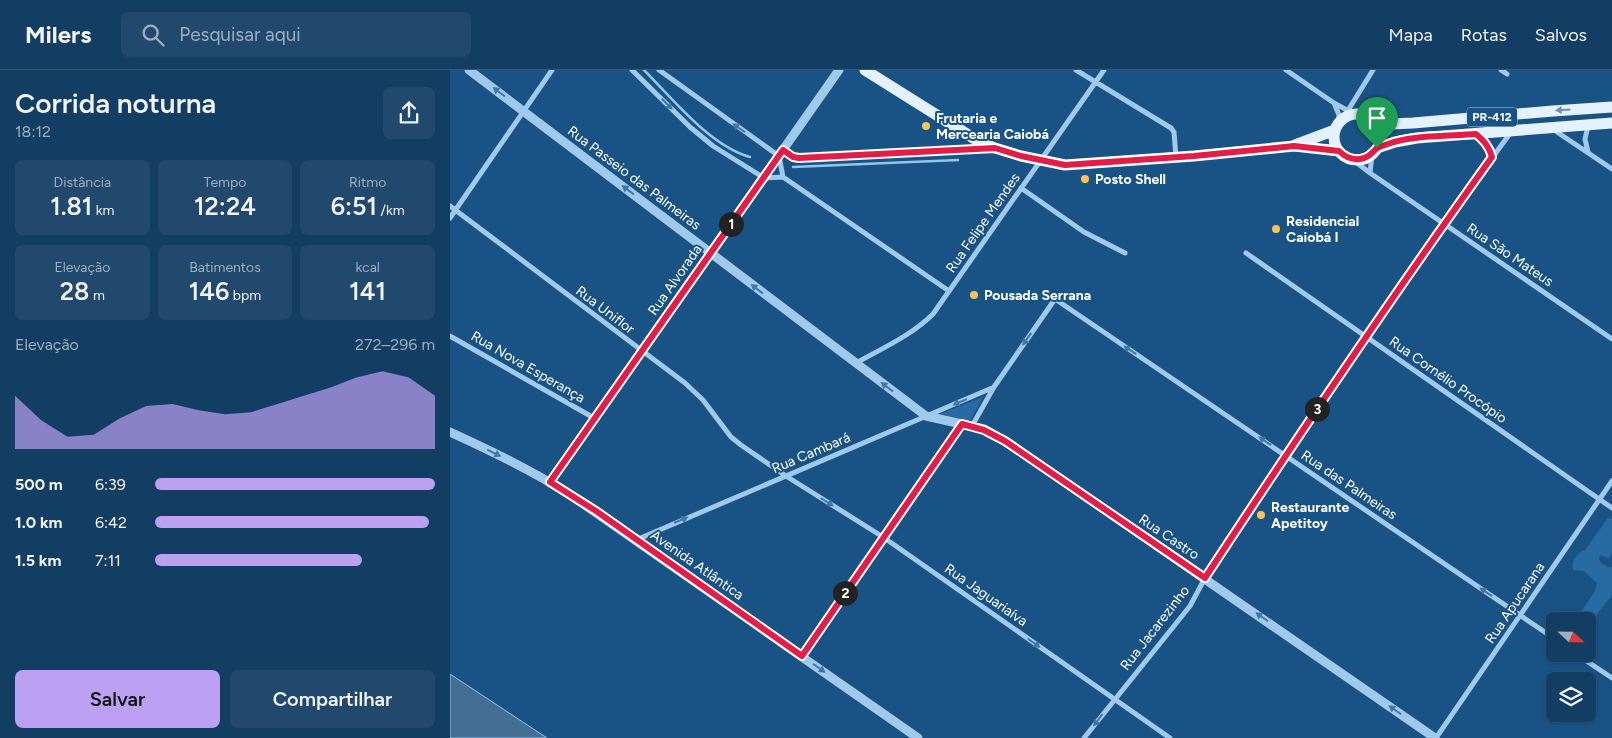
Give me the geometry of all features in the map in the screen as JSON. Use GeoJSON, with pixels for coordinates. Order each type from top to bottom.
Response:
{"type":"FeatureCollection","features":[{"type":"Feature","properties":{"kind":"main road"},"geometry":{"type":"LineString","coordinates":[[866,70],[963,132],[995,148],[1065,165],[1294,146],[1339,151]]}},
{"type":"Feature","properties":{"kind":"main road","name":"PR-412"},"geometry":{"type":"LineString","coordinates":[[1346,118],[1362,114],[1373,120],[1391,124],[1406,124],[1612,108]]}},
{"type":"Feature","properties":{"kind":"main road"},"geometry":{"type":"LineString","coordinates":[[1294,146],[1346,118]]}},
{"type":"Feature","properties":{"kind":"main road"},"geometry":{"type":"LineString","coordinates":[[1346,118],[1334,137],[1339,151],[1352,159]]}},
{"type":"Feature","properties":{"kind":"main road"},"geometry":{"type":"LineString","coordinates":[[1373,120],[1378,126],[1380,133],[1380,141],[1375,151]]}},
{"type":"Feature","properties":{"kind":"main road","name":"PR-412"},"geometry":{"type":"LineString","coordinates":[[1352,159],[1366,158],[1375,151],[1395,142],[1418,138],[1612,123]]}},
{"type":"Feature","properties":{"kind":"street","name":"Rua Passeio das Palmeiras"},"geometry":{"type":"LineString","coordinates":[[470,70],[926,416]]}},
{"type":"Feature","properties":{"kind":"street"},"geometry":{"type":"LineString","coordinates":[[450,218],[552,70]]}},
{"type":"Feature","properties":{"kind":"street"},"geometry":{"type":"LineString","coordinates":[[632,70],[703,138],[723,153],[764,178],[784,177],[949,291]]}},
{"type":"Feature","properties":{"kind":"street"},"geometry":{"type":"LineString","coordinates":[[659,70],[781,153],[793,157],[995,148]]}},
{"type":"Feature","properties":{"kind":"street","name":"Rua Alvorada"},"geometry":{"type":"LineString","coordinates":[[550,482],[840,70]]}},
{"type":"Feature","properties":{"kind":"street"},"geometry":{"type":"LineString","coordinates":[[1076,70],[1171,128],[1174,132],[1176,157]]}},
{"type":"Feature","properties":{"kind":"street","name":"Rua Felipe Mendes"},"geometry":{"type":"LineString","coordinates":[[856,363],[923,324],[933,314],[1104,70]]}},
{"type":"Feature","properties":{"kind":"street"},"geometry":{"type":"LineString","coordinates":[[1286,70],[1334,103],[1346,118]]}},
{"type":"Feature","properties":{"kind":"street"},"geometry":{"type":"LineString","coordinates":[[1346,118],[1354,99],[1373,70]]}},
{"type":"Feature","properties":{"kind":"street"},"geometry":{"type":"LineString","coordinates":[[1501,70],[1507,74]]}},
{"type":"Feature","properties":{"kind":"street"},"geometry":{"type":"LineString","coordinates":[[1346,118],[1354,106],[1354,99]]}},
{"type":"Feature","properties":{"kind":"street"},"geometry":{"type":"LineString","coordinates":[[1334,103],[1346,118]]}},
{"type":"Feature","properties":{"kind":"street"},"geometry":{"type":"LineString","coordinates":[[1588,125],[1585,138],[1588,152]]}},
{"type":"Feature","properties":{"kind":"street"},"geometry":{"type":"LineString","coordinates":[[1550,127],[1612,169]]}},
{"type":"Feature","properties":{"kind":"street","name":"Rua Jacarezinho"},"geometry":{"type":"LineString","coordinates":[[1084,738],[1190,606],[1205,578],[1285,455],[1444,224],[1512,131]]}},
{"type":"Feature","properties":{"kind":"street"},"geometry":{"type":"LineString","coordinates":[[1476,134],[1490,148],[1492,157]]}},
{"type":"Feature","properties":{"kind":"street"},"geometry":{"type":"LineString","coordinates":[[1370,174],[1375,151]]}},
{"type":"Feature","properties":{"kind":"street"},"geometry":{"type":"LineString","coordinates":[[781,153],[784,177]]}},
{"type":"Feature","properties":{"kind":"street","name":"Rua São Mateus"},"geometry":{"type":"LineString","coordinates":[[1352,159],[1370,174],[1612,339]]}},
{"type":"Feature","properties":{"kind":"street"},"geometry":{"type":"LineString","coordinates":[[1021,188],[1084,232],[1125,253]]}},
{"type":"Feature","properties":{"kind":"street","name":"Rua Uniflor"},"geometry":{"type":"LineString","coordinates":[[450,206],[694,391],[731,437],[786,476]]}},
{"type":"Feature","properties":{"kind":"street","name":"Rua Cornélio Procópio"},"geometry":{"type":"LineString","coordinates":[[1246,253],[1612,508]]}},
{"type":"Feature","properties":{"kind":"street","name":"Rua das Palmeiras"},"geometry":{"type":"LineString","coordinates":[[994,387],[1055,299],[1546,633]]}},
{"type":"Feature","properties":{"kind":"street","name":"Rua Nova Esperança"},"geometry":{"type":"LineString","coordinates":[[450,336],[594,418]]}},
{"type":"Feature","properties":{"kind":"street"},"geometry":{"type":"LineString","coordinates":[[972,426],[994,387]]}},
{"type":"Feature","properties":{"kind":"street","name":"Rua Cambará"},"geometry":{"type":"LineString","coordinates":[[636,540],[994,387]]}},
{"type":"Feature","properties":{"kind":"street","name":"Rua Castro"},"geometry":{"type":"LineString","coordinates":[[926,416],[972,426],[994,434],[1436,738]]}},
{"type":"Feature","properties":{"kind":"street"},"geometry":{"type":"LineString","coordinates":[[802,656],[962,424]]}},
{"type":"Feature","properties":{"kind":"street","name":"Avenida Atlântica"},"geometry":{"type":"LineString","coordinates":[[450,432],[550,482],[918,738]]}},
{"type":"Feature","properties":{"kind":"street","name":"Rua Jaguariaíva"},"geometry":{"type":"LineString","coordinates":[[786,476],[883,537],[1170,738]]}},
{"type":"Feature","properties":{"kind":"street","name":"Rua Apucarana"},"geometry":{"type":"LineString","coordinates":[[1436,738],[1612,481]]}},
{"type":"Feature","properties":{"kind":"street"},"geometry":{"type":"LineString","coordinates":[[1588,662],[1612,678]]}},
{"type":"Feature","properties":{"kind":"shaded area"},"geometry":{"type":"Polygon","coordinates":[[[983,397],[970,421],[940,414],[983,397]]]}},
{"type":"Feature","properties":{"kind":"shaded area"},"geometry":{"type":"Polygon","coordinates":[[[1608,518],[1612,519],[1612,553],[1609,558],[1600,555],[1599,558],[1602,564],[1612,568],[1612,595],[1596,616],[1596,612],[1581,612],[1595,591],[1597,583],[1584,571],[1573,570],[1575,558],[1585,550],[1608,518]]]}},
{"type":"Feature","properties":{"kind":"shaded area"},"geometry":{"type":"Polygon","coordinates":[[[450,674],[547,738],[450,738],[450,674]]]}},
{"type":"Feature","properties":{"kind":"waterway"},"geometry":{"type":"LineString","coordinates":[[644,70],[707,132],[721,143],[750,157]]}},
{"type":"Feature","properties":{"kind":"waterway"},"geometry":{"type":"LineString","coordinates":[[793,167],[958,160]]}},
{"type":"Feature","properties":{"kind":"place","name":"Frutaria e Mercearia Caiobá"},"geometry":{"type":"Point","coordinates":[926,126]}},
{"type":"Feature","properties":{"kind":"place","name":"Posto Shell"},"geometry":{"type":"Point","coordinates":[1085,179]}},
{"type":"Feature","properties":{"kind":"place","name":"Residencial Caiobá I"},"geometry":{"type":"Point","coordinates":[1276,229]}},
{"type":"Feature","properties":{"kind":"place","name":"Pousada Serrana"},"geometry":{"type":"Point","coordinates":[974,295]}},
{"type":"Feature","properties":{"kind":"place","name":"Restaurante Apetitoy"},"geometry":{"type":"Point","coordinates":[1261,515]}},
{"type":"Feature","properties":{"kind":"route"},"geometry":{"type":"LineString","coordinates":[[1476,134],[1490,148],[1492,157],[1285,455],[1205,578],[994,434],[962,424],[802,656],[596,511],[550,482],[783,150],[793,157],[799,158],[995,148],[1021,156],[1065,165],[1194,156],[1294,146],[1339,151],[1345,156],[1359,160],[1372,154],[1377,148],[1395,142],[1418,138],[1476,134]]}}]}
